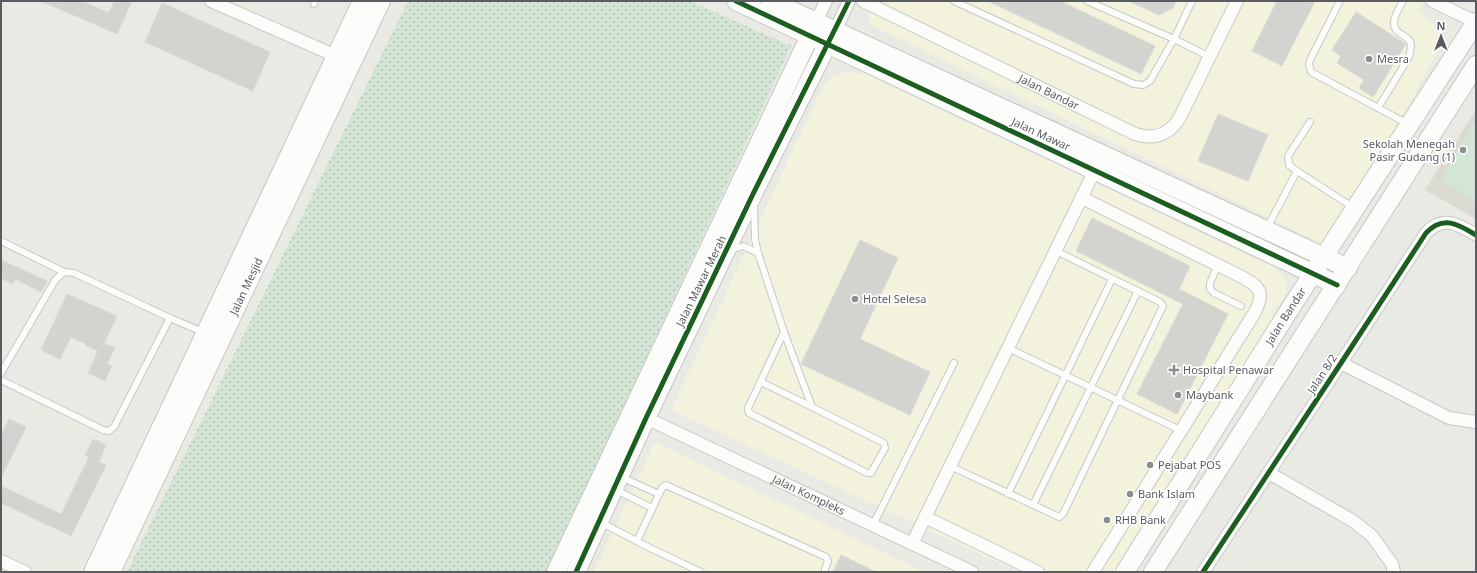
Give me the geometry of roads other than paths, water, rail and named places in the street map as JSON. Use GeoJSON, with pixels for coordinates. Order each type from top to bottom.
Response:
{"type":"FeatureCollection","features":[{"type":"Feature","properties":{"kind":"main road","name":"Jalan Mesjid"},"geometry":{"type":"LineString","coordinates":[[111,572],[336,56],[362,1]]}},
{"type":"Feature","properties":{"kind":"main road","name":"Jalan Mesjid"},"geometry":{"type":"LineString","coordinates":[[93,572],[381,1]]}},
{"type":"Feature","properties":{"kind":"main road","name":"Jalan Mawar"},"geometry":{"type":"LineString","coordinates":[[736,1],[813,29],[1095,170],[1337,285]]}},
{"type":"Feature","properties":{"kind":"main road","name":"Jalan Mawar"},"geometry":{"type":"LineString","coordinates":[[771,1],[813,29]]}},
{"type":"Feature","properties":{"kind":"main road","name":"Jalan Bandar"},"geometry":{"type":"LineString","coordinates":[[1125,572],[1324,256],[1476,22]]}},
{"type":"Feature","properties":{"kind":"main road","name":"Jalan Mawar Merah"},"geometry":{"type":"LineString","coordinates":[[576,572],[599,521],[609,479],[813,29]]}},
{"type":"Feature","properties":{"kind":"main road","name":"Jalan Mawar"},"geometry":{"type":"LineString","coordinates":[[831,38],[1266,229],[1348,268]]}},
{"type":"Feature","properties":{"kind":"main road","name":"Jalan Mawar Merah"},"geometry":{"type":"LineString","coordinates":[[556,572],[646,418],[753,194],[831,38]]}},
{"type":"Feature","properties":{"kind":"main road"},"geometry":{"type":"LineString","coordinates":[[1153,572],[1476,65]]}},
{"type":"Feature","properties":{"kind":"street"},"geometry":{"type":"LineString","coordinates":[[211,1],[336,56]]}},
{"type":"Feature","properties":{"kind":"street","name":"Jalan Mawar Merah"},"geometry":{"type":"LineString","coordinates":[[813,29],[826,1]]}},
{"type":"Feature","properties":{"kind":"street","name":"Jalan Mawar Merah"},"geometry":{"type":"LineString","coordinates":[[831,38],[849,1]]}},
{"type":"Feature","properties":{"kind":"street","name":"Jalan Bandar"},"geometry":{"type":"LineString","coordinates":[[863,1],[1135,134],[1152,137],[1168,132],[1174,126],[1237,1]]}},
{"type":"Feature","properties":{"kind":"street","name":"Jalan Bandar"},"geometry":{"type":"LineString","coordinates":[[1438,2],[1476,22]]}},
{"type":"Feature","properties":{"kind":"street"},"geometry":{"type":"LineString","coordinates":[[912,544],[1095,170]]}},
{"type":"Feature","properties":{"kind":"street"},"geometry":{"type":"LineString","coordinates":[[1082,198],[1255,284],[1260,293],[1260,299],[1255,312],[1180,430],[1093,572]]}},
{"type":"Feature","properties":{"kind":"street","name":"Jalan 8/2"},"geometry":{"type":"LineString","coordinates":[[1203,572],[1428,231],[1439,224],[1449,223],[1457,224],[1476,234]]}},
{"type":"Feature","properties":{"kind":"street"},"geometry":{"type":"LineString","coordinates":[[1341,363],[1449,418],[1476,422]]}},
{"type":"Feature","properties":{"kind":"street","name":"Jalan Kompleks"},"geometry":{"type":"LineString","coordinates":[[646,418],[972,572]]}},
{"type":"Feature","properties":{"kind":"street"},"geometry":{"type":"LineString","coordinates":[[1269,473],[1353,521],[1372,536],[1392,564],[1394,572]]}},
{"type":"Feature","properties":{"kind":"street"},"geometry":{"type":"LineString","coordinates":[[925,517],[1038,572]]}},
{"type":"Feature","properties":{"kind":"street"},"geometry":{"type":"LineString","coordinates":[[1,561],[25,572]]}},
{"type":"Feature","properties":{"kind":"lane"},"geometry":{"type":"LineString","coordinates":[[954,1],[1134,84],[1143,85],[1150,81],[1174,39],[1192,1]]}},
{"type":"Feature","properties":{"kind":"lane"},"geometry":{"type":"LineString","coordinates":[[1087,1],[1174,39],[1210,57]]}},
{"type":"Feature","properties":{"kind":"lane"},"geometry":{"type":"LineString","coordinates":[[1340,1],[1308,64],[1311,72],[1409,125]]}},
{"type":"Feature","properties":{"kind":"lane"},"geometry":{"type":"LineString","coordinates":[[1378,108],[1410,54],[1410,41],[1394,26],[1394,20],[1403,1]]}},
{"type":"Feature","properties":{"kind":"lane"},"geometry":{"type":"LineString","coordinates":[[1310,122],[1288,156],[1289,164],[1297,171],[1355,208]]}},
{"type":"Feature","properties":{"kind":"lane"},"geometry":{"type":"LineString","coordinates":[[1266,229],[1297,171]]}},
{"type":"Feature","properties":{"kind":"lane"},"geometry":{"type":"LineString","coordinates":[[753,194],[755,239],[758,253],[784,332],[812,407]]}},
{"type":"Feature","properties":{"kind":"lane"},"geometry":{"type":"LineString","coordinates":[[1,241],[64,272],[69,271],[74,273],[170,318],[213,336]]}},
{"type":"Feature","properties":{"kind":"lane"},"geometry":{"type":"LineString","coordinates":[[726,252],[743,246],[758,253]]}},
{"type":"Feature","properties":{"kind":"lane"},"geometry":{"type":"LineString","coordinates":[[950,466],[1057,516],[1062,516],[1163,309],[1160,302],[1056,251]]}},
{"type":"Feature","properties":{"kind":"lane"},"geometry":{"type":"LineString","coordinates":[[1218,265],[1210,283],[1210,289],[1214,293],[1241,306]]}},
{"type":"Feature","properties":{"kind":"lane"},"geometry":{"type":"LineString","coordinates":[[1,373],[56,279],[64,272]]}},
{"type":"Feature","properties":{"kind":"lane"},"geometry":{"type":"LineString","coordinates":[[1008,494],[1112,278]]}},
{"type":"Feature","properties":{"kind":"lane"},"geometry":{"type":"LineString","coordinates":[[1033,505],[1138,291]]}},
{"type":"Feature","properties":{"kind":"lane"},"geometry":{"type":"LineString","coordinates":[[1,380],[103,430],[109,431],[114,427],[170,318]]}},
{"type":"Feature","properties":{"kind":"lane"},"geometry":{"type":"LineString","coordinates":[[761,382],[884,443],[885,448],[871,473],[866,473],[748,413],[748,408],[784,332]]}},
{"type":"Feature","properties":{"kind":"lane"},"geometry":{"type":"LineString","coordinates":[[1008,348],[1180,430]]}},
{"type":"Feature","properties":{"kind":"lane"},"geometry":{"type":"LineString","coordinates":[[873,525],[954,363]]}},
{"type":"Feature","properties":{"kind":"lane"},"geometry":{"type":"LineString","coordinates":[[609,479],[659,494]]}},
{"type":"Feature","properties":{"kind":"lane"},"geometry":{"type":"LineString","coordinates":[[609,479],[652,508]]}},
{"type":"Feature","properties":{"kind":"lane"},"geometry":{"type":"LineString","coordinates":[[637,541],[663,486],[668,486],[826,557],[828,561],[824,572]]}},
{"type":"Feature","properties":{"kind":"lane"},"geometry":{"type":"LineString","coordinates":[[599,521],[701,572]]}},
{"type":"Feature","properties":{"kind":"place","name":"Mesra"},"geometry":{"type":"Point","coordinates":[1369,59]}},
{"type":"Feature","properties":{"kind":"place","name":"Sekolah Menegah Pasir Gudang (1)"},"geometry":{"type":"Point","coordinates":[1463,150]}},
{"type":"Feature","properties":{"kind":"place","name":"Hotel Selesa"},"geometry":{"type":"Point","coordinates":[855,299]}},
{"type":"Feature","properties":{"kind":"place","name":"Hospital Penawar"},"geometry":{"type":"Point","coordinates":[1174,370]}},
{"type":"Feature","properties":{"kind":"place","name":"Maybank"},"geometry":{"type":"Point","coordinates":[1178,395]}},
{"type":"Feature","properties":{"kind":"place","name":"Pejabat POS"},"geometry":{"type":"Point","coordinates":[1150,465]}},
{"type":"Feature","properties":{"kind":"place","name":"Bank Islam"},"geometry":{"type":"Point","coordinates":[1130,494]}},
{"type":"Feature","properties":{"kind":"place","name":"RHB Bank"},"geometry":{"type":"Point","coordinates":[1107,520]}}]}
